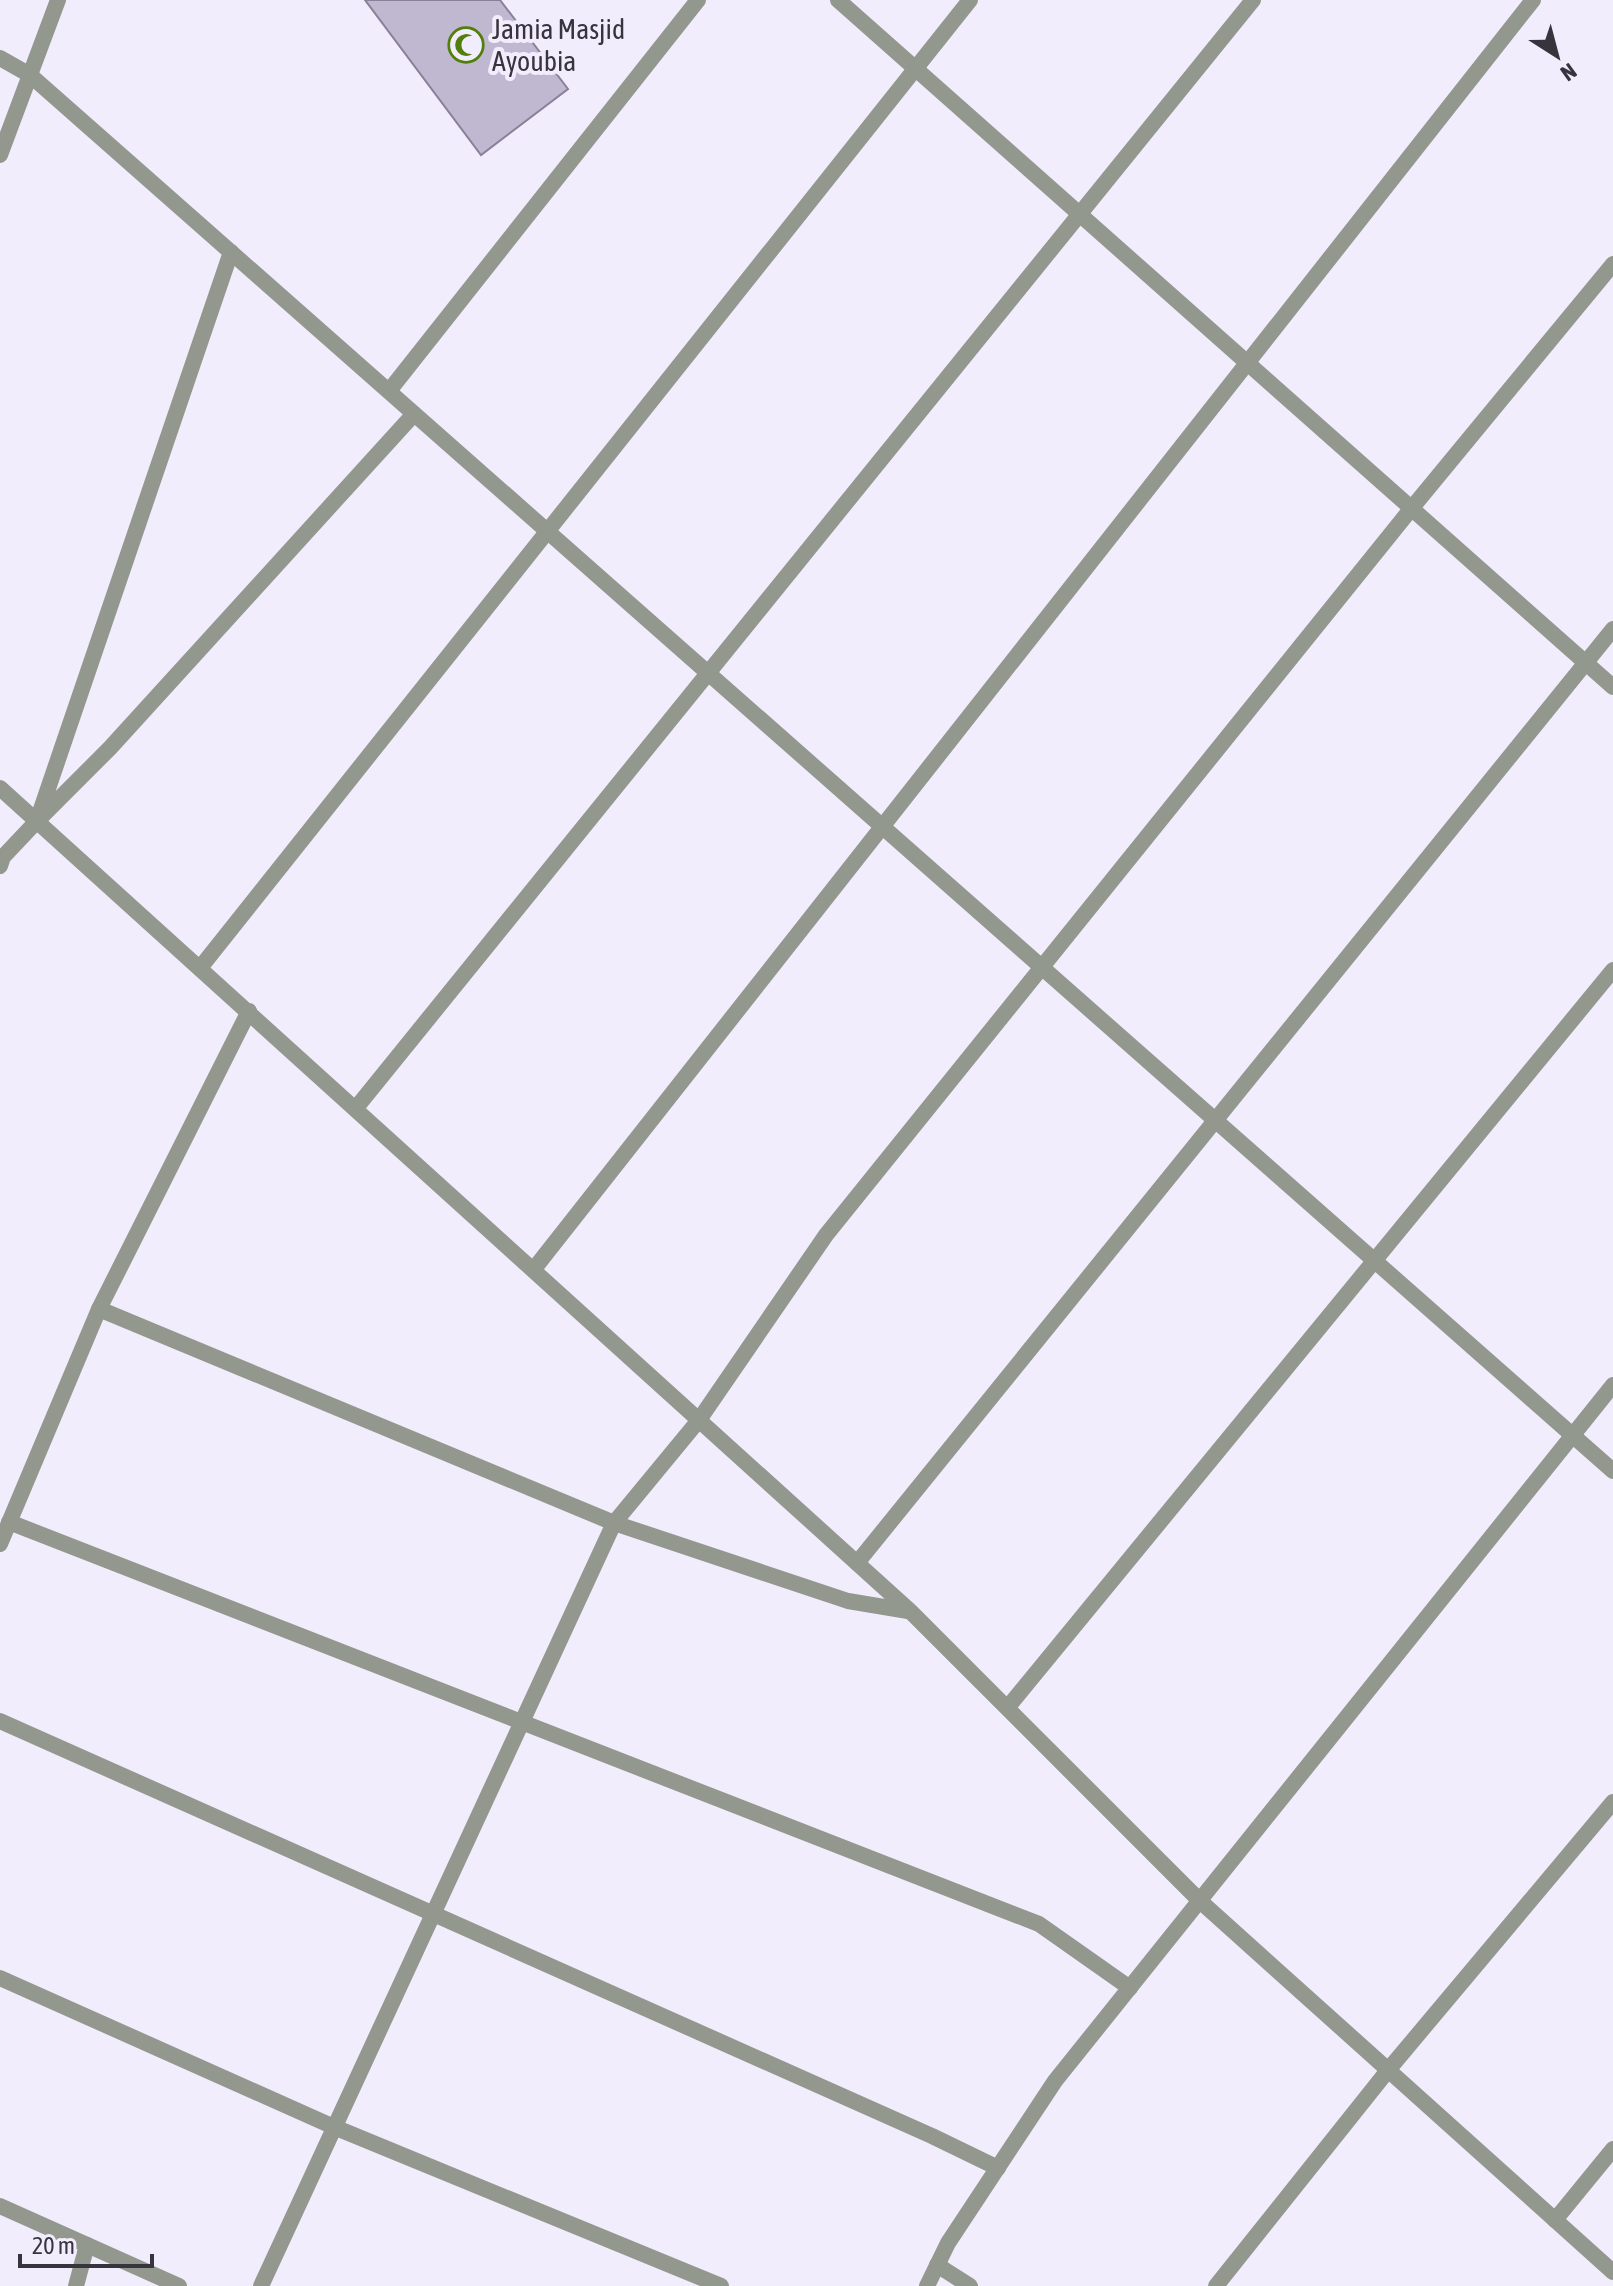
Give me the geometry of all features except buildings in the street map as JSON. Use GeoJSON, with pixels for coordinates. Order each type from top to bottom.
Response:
{"type":"FeatureCollection","features":[{"type":"Feature","properties":{"kind":"street"},"geometry":{"type":"LineString","coordinates":[[0,155],[58,0]]}},
{"type":"Feature","properties":{"kind":"street"},"geometry":{"type":"LineString","coordinates":[[389,391],[698,0]]}},
{"type":"Feature","properties":{"kind":"street"},"geometry":{"type":"LineString","coordinates":[[838,0],[1613,687]]}},
{"type":"Feature","properties":{"kind":"street"},"geometry":{"type":"LineString","coordinates":[[200,968],[970,0]]}},
{"type":"Feature","properties":{"kind":"street"},"geometry":{"type":"LineString","coordinates":[[356,1108],[1253,0]]}},
{"type":"Feature","properties":{"kind":"street"},"geometry":{"type":"LineString","coordinates":[[534,1269],[1533,0]]}},
{"type":"Feature","properties":{"kind":"street"},"geometry":{"type":"LineString","coordinates":[[0,58],[30,75],[1613,1471]]}},
{"type":"Feature","properties":{"kind":"street"},"geometry":{"type":"LineString","coordinates":[[37,821],[231,252]]}},
{"type":"Feature","properties":{"kind":"street"},"geometry":{"type":"LineString","coordinates":[[261,2286],[614,1523],[699,1420],[826,1235],[1411,509],[1613,264]]}},
{"type":"Feature","properties":{"kind":"street"},"geometry":{"type":"LineString","coordinates":[[0,866],[3,857],[110,748],[414,414]]}},
{"type":"Feature","properties":{"kind":"street"},"geometry":{"type":"LineString","coordinates":[[857,1563],[1613,629]]}},
{"type":"Feature","properties":{"kind":"street"},"geometry":{"type":"LineString","coordinates":[[0,788],[910,1611],[1200,1901],[1613,2272]]}},
{"type":"Feature","properties":{"kind":"street"},"geometry":{"type":"LineString","coordinates":[[1008,1707],[1613,970]]}},
{"type":"Feature","properties":{"kind":"street"},"geometry":{"type":"LineString","coordinates":[[0,1544],[99,1309],[249,1011]]}},
{"type":"Feature","properties":{"kind":"street"},"geometry":{"type":"LineString","coordinates":[[99,1309],[614,1523],[848,1601],[910,1611]]}},
{"type":"Feature","properties":{"kind":"street"},"geometry":{"type":"LineString","coordinates":[[927,2286],[948,2243],[1055,2081],[1613,1385]]}},
{"type":"Feature","properties":{"kind":"street"},"geometry":{"type":"LineString","coordinates":[[9,1522],[1039,1924],[1130,1988]]}},
{"type":"Feature","properties":{"kind":"street"},"geometry":{"type":"LineString","coordinates":[[0,1721],[918,2129],[998,2168]]}},
{"type":"Feature","properties":{"kind":"street"},"geometry":{"type":"LineString","coordinates":[[1216,2286],[1389,2069],[1613,1802]]}},
{"type":"Feature","properties":{"kind":"street"},"geometry":{"type":"LineString","coordinates":[[0,1978],[334,2127],[721,2286]]}},
{"type":"Feature","properties":{"kind":"street"},"geometry":{"type":"LineString","coordinates":[[1555,2220],[1613,2149]]}},
{"type":"Feature","properties":{"kind":"street"},"geometry":{"type":"LineString","coordinates":[[0,2206],[179,2286]]}},
{"type":"Feature","properties":{"kind":"street"},"geometry":{"type":"LineString","coordinates":[[76,2286],[87,2245]]}},
{"type":"Feature","properties":{"kind":"street"},"geometry":{"type":"LineString","coordinates":[[937,2265],[970,2286]]}},
{"type":"Feature","properties":{"kind":"place","name":"Jamia Masjid Ayoubia"},"geometry":{"type":"Point","coordinates":[466,45]}}]}
